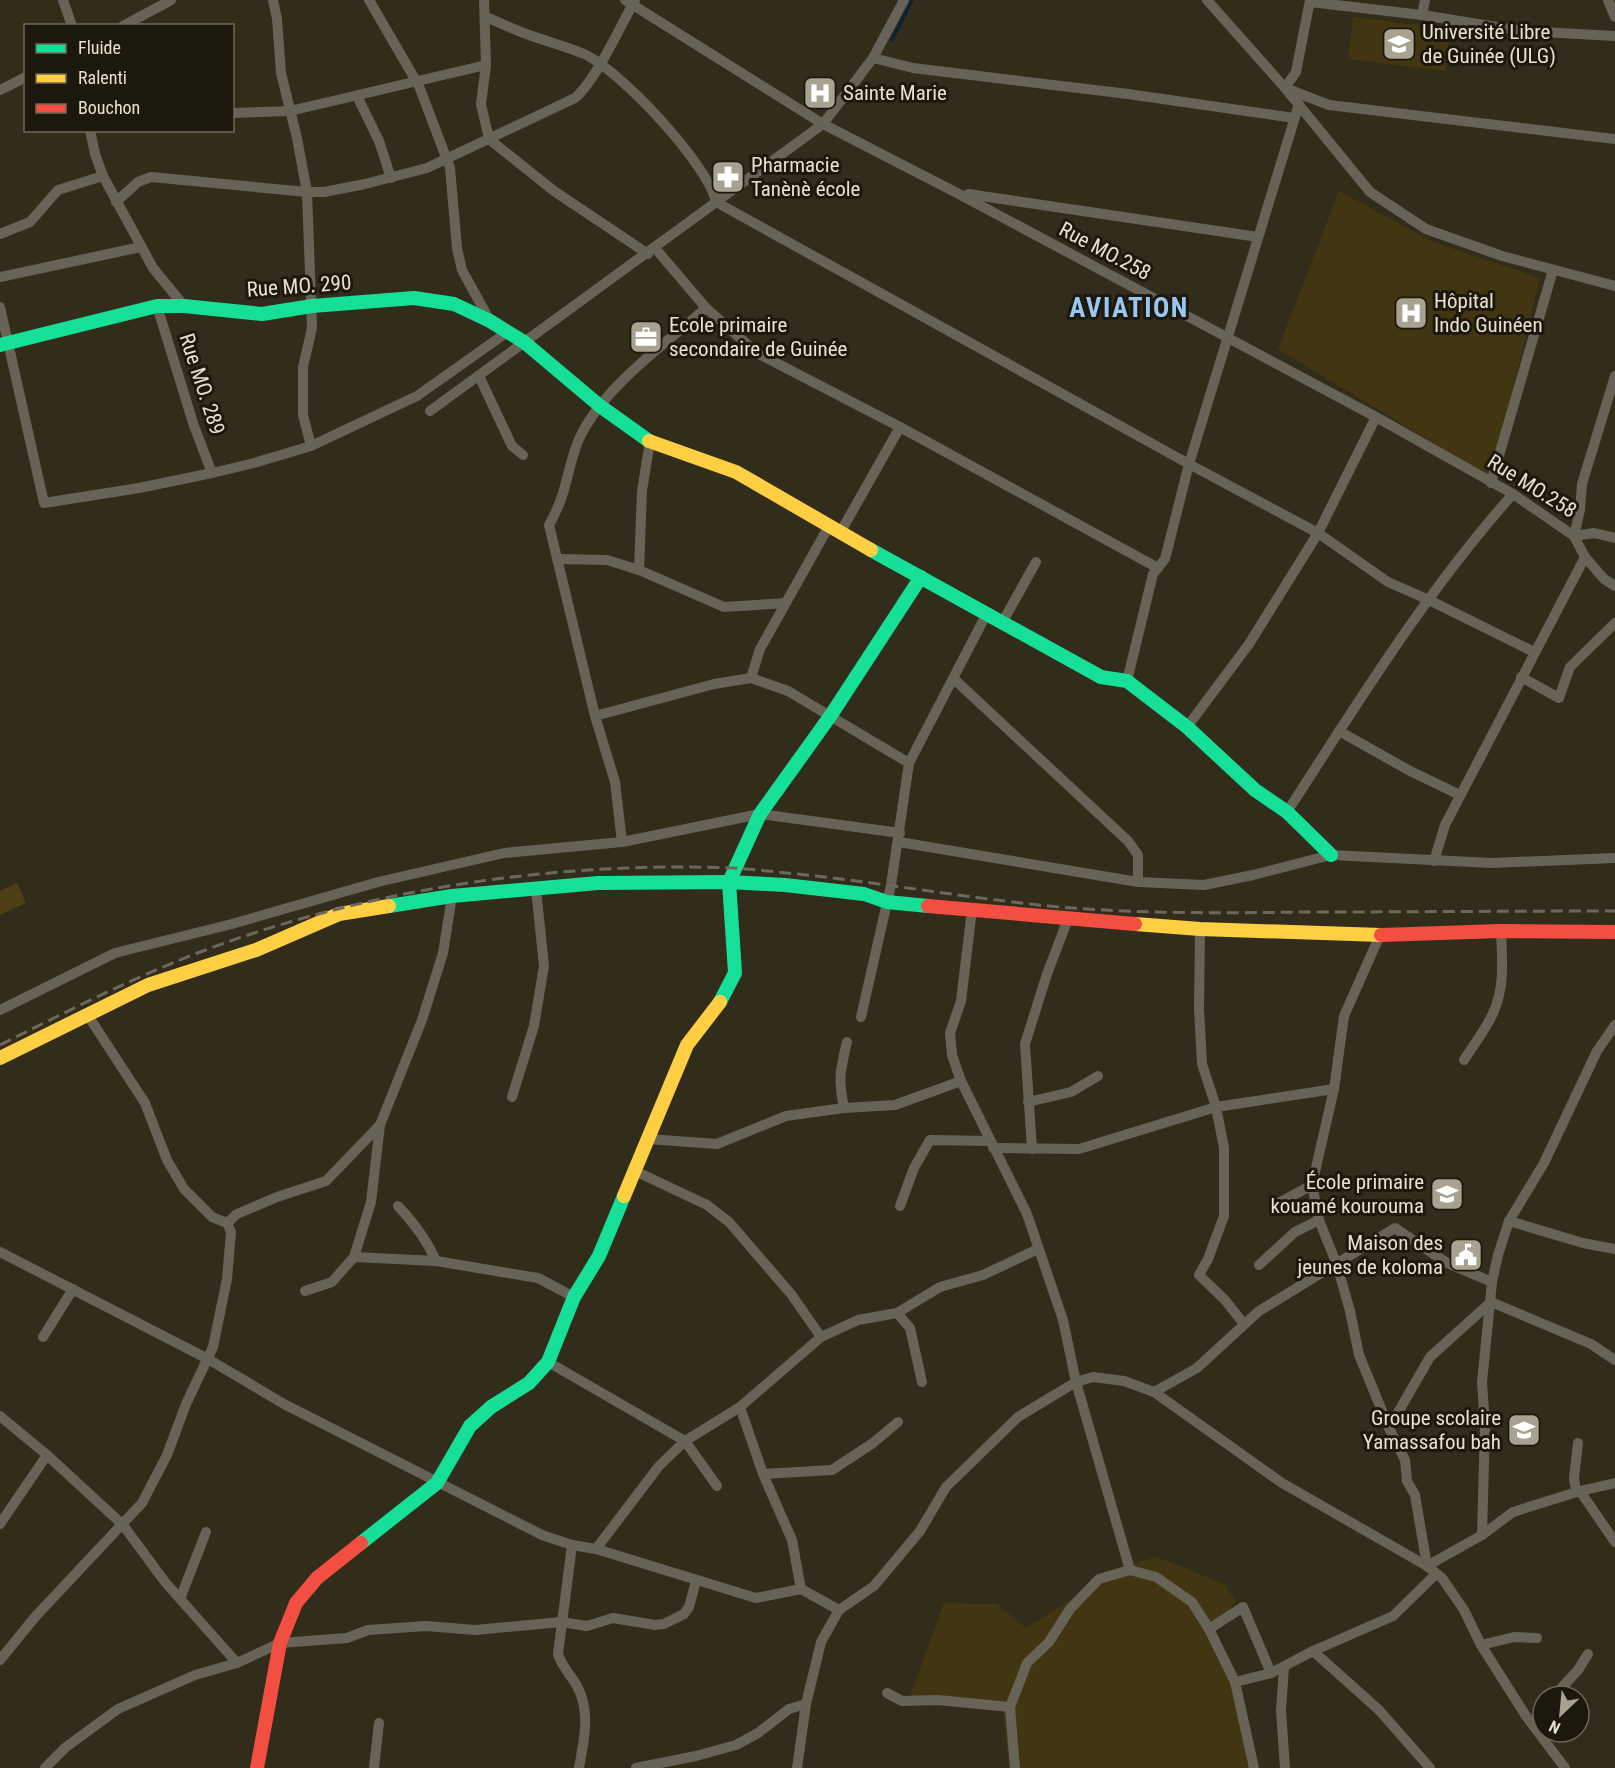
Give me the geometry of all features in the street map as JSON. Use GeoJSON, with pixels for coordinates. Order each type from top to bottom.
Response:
{"type":"FeatureCollection","features":[{"type":"Feature","properties":{"kind":"street"},"geometry":{"type":"LineString","coordinates":[[63,0],[71,24]]}},
{"type":"Feature","properties":{"kind":"street"},"geometry":{"type":"LineString","coordinates":[[127,24],[171,0]]}},
{"type":"Feature","properties":{"kind":"street"},"geometry":{"type":"LineString","coordinates":[[273,0],[277,19],[281,73],[307,192],[312,328],[303,367],[303,415],[311,446]]}},
{"type":"Feature","properties":{"kind":"street"},"geometry":{"type":"LineString","coordinates":[[369,0],[417,82],[447,159],[450,168],[457,248],[462,270],[490,321]]}},
{"type":"Feature","properties":{"kind":"street"},"geometry":{"type":"LineString","coordinates":[[484,0],[486,65],[481,104],[489,139],[554,191],[651,251],[705,308],[758,353],[1158,567]]}},
{"type":"Feature","properties":{"kind":"street"},"geometry":{"type":"LineString","coordinates":[[430,411],[823,124],[873,58],[904,0]]}},
{"type":"Feature","properties":{"kind":"street"},"geometry":{"type":"LineString","coordinates":[[1207,0],[1299,104],[1370,192],[1426,228],[1502,256],[1615,286]]}},
{"type":"Feature","properties":{"kind":"street"},"geometry":{"type":"LineString","coordinates":[[1422,15],[1425,0]]}},
{"type":"Feature","properties":{"kind":"street"},"geometry":{"type":"LineString","coordinates":[[1608,0],[1615,18]]}},
{"type":"Feature","properties":{"kind":"street"},"geometry":{"type":"LineString","coordinates":[[116,202],[138,183],[151,177],[324,192],[427,168],[575,98],[582,92],[600,63],[631,1]]}},
{"type":"Feature","properties":{"kind":"street","name":"Rue MO.258"},"geometry":{"type":"LineString","coordinates":[[631,1],[823,124],[1376,417],[1513,494],[1574,536],[1585,557],[1604,579],[1615,586]]}},
{"type":"Feature","properties":{"kind":"street"},"geometry":{"type":"LineString","coordinates":[[1285,88],[1296,72],[1310,1],[1422,15],[1522,31],[1615,36]]}},
{"type":"Feature","properties":{"kind":"street"},"geometry":{"type":"LineString","coordinates":[[486,17],[530,36],[585,54],[600,63],[622,81],[679,139],[714,191],[716,202]]}},
{"type":"Feature","properties":{"kind":"street"},"geometry":{"type":"LineString","coordinates":[[873,58],[913,68],[1128,94],[1294,118]]}},
{"type":"Feature","properties":{"kind":"street"},"geometry":{"type":"LineString","coordinates":[[234,113],[290,111],[486,65]]}},
{"type":"Feature","properties":{"kind":"street"},"geometry":{"type":"LineString","coordinates":[[0,90],[24,77]]}},
{"type":"Feature","properties":{"kind":"street"},"geometry":{"type":"LineString","coordinates":[[1285,88],[1329,105],[1615,139]]}},
{"type":"Feature","properties":{"kind":"street"},"geometry":{"type":"LineString","coordinates":[[357,96],[379,141],[391,178]]}},
{"type":"Feature","properties":{"kind":"street"},"geometry":{"type":"LineString","coordinates":[[1299,104],[1189,464],[1165,559],[1153,574],[1127,681],[1187,727],[1255,790],[1287,812],[1331,855]]}},
{"type":"Feature","properties":{"kind":"street"},"geometry":{"type":"LineString","coordinates":[[90,132],[103,176],[116,202],[153,268],[184,306]]}},
{"type":"Feature","properties":{"kind":"street"},"geometry":{"type":"LineString","coordinates":[[0,234],[30,222],[58,190],[103,176]]}},
{"type":"Feature","properties":{"kind":"street"},"geometry":{"type":"LineString","coordinates":[[957,193],[1258,237]]}},
{"type":"Feature","properties":{"kind":"street"},"geometry":{"type":"LineString","coordinates":[[716,202],[1318,533],[1388,582],[1534,652]]}},
{"type":"Feature","properties":{"kind":"street"},"geometry":{"type":"LineString","coordinates":[[0,277],[141,247]]}},
{"type":"Feature","properties":{"kind":"street"},"geometry":{"type":"LineString","coordinates":[[1491,483],[1553,270]]}},
{"type":"Feature","properties":{"kind":"street","name":"Rue MO. 290"},"geometry":{"type":"LineString","coordinates":[[4,344],[157,306],[184,306],[262,314],[312,306],[414,298],[454,304],[490,321],[506,333],[524,342],[600,406],[650,441],[736,472],[986,615],[1101,677],[1127,681]]}},
{"type":"Feature","properties":{"kind":"street","name":"Rue MO. 289"},"geometry":{"type":"LineString","coordinates":[[157,306],[194,426],[212,473]]}},
{"type":"Feature","properties":{"kind":"street"},"geometry":{"type":"LineString","coordinates":[[0,307],[4,344],[44,502],[139,488],[212,473],[311,446],[417,396],[506,333]]}},
{"type":"Feature","properties":{"kind":"street"},"geometry":{"type":"LineString","coordinates":[[622,842],[615,782],[595,716],[549,525],[562,497],[578,442],[600,406],[627,377],[705,308]]}},
{"type":"Feature","properties":{"kind":"street"},"geometry":{"type":"LineString","coordinates":[[479,376],[512,446],[523,455]]}},
{"type":"Feature","properties":{"kind":"street"},"geometry":{"type":"LineString","coordinates":[[1615,376],[1582,484],[1580,510],[1574,536],[1594,532],[1615,538]]}},
{"type":"Feature","properties":{"kind":"street"},"geometry":{"type":"LineString","coordinates":[[1187,727],[1249,644],[1318,533],[1376,417]]}},
{"type":"Feature","properties":{"kind":"street"},"geometry":{"type":"LineString","coordinates":[[751,678],[760,649],[786,603],[900,427]]}},
{"type":"Feature","properties":{"kind":"street"},"geometry":{"type":"LineString","coordinates":[[639,570],[642,491],[650,441]]}},
{"type":"Feature","properties":{"kind":"street"},"geometry":{"type":"LineString","coordinates":[[1287,812],[1339,731],[1429,600],[1475,537],[1513,494]]}},
{"type":"Feature","properties":{"kind":"street"},"geometry":{"type":"LineString","coordinates":[[1434,861],[1445,825],[1585,557]]}},
{"type":"Feature","properties":{"kind":"street"},"geometry":{"type":"LineString","coordinates":[[558,559],[607,560],[639,570],[724,607],[786,603]]}},
{"type":"Feature","properties":{"kind":"street"},"geometry":{"type":"LineString","coordinates":[[1002,623],[1036,562]]}},
{"type":"Feature","properties":{"kind":"street"},"geometry":{"type":"LineString","coordinates":[[257,1768],[280,1643],[296,1603],[317,1578],[436,1483],[470,1426],[491,1407],[529,1383],[548,1362],[574,1297],[599,1256],[687,1045],[717,1008],[735,973],[729,882],[760,813],[831,716],[921,577]]}},
{"type":"Feature","properties":{"kind":"street"},"geometry":{"type":"LineString","coordinates":[[861,1017],[887,902],[909,763],[986,615]]}},
{"type":"Feature","properties":{"kind":"street"},"geometry":{"type":"LineString","coordinates":[[1521,677],[1559,698],[1570,667],[1615,623]]}},
{"type":"Feature","properties":{"kind":"street"},"geometry":{"type":"LineString","coordinates":[[595,716],[714,684],[751,678],[788,691],[909,763]]}},
{"type":"Feature","properties":{"kind":"street"},"geometry":{"type":"LineString","coordinates":[[954,679],[1128,842],[1138,855],[1138,882]]}},
{"type":"Feature","properties":{"kind":"street"},"geometry":{"type":"LineString","coordinates":[[1339,731],[1410,771],[1460,795]]}},
{"type":"Feature","properties":{"kind":"street"},"geometry":{"type":"LineString","coordinates":[[0,1010],[116,953],[232,924],[378,882],[504,854],[622,842],[760,813],[1138,882],[1204,885],[1331,855],[1492,863],[1615,858]]}},
{"type":"Feature","properties":{"kind":"street"},"geometry":{"type":"LineString","coordinates":[[0,1058],[148,985],[256,950],[339,914],[452,896],[598,883],[729,882],[786,885],[853,893],[887,902],[1068,919],[1200,928],[1380,935],[1501,931],[1615,932]]}},
{"type":"Feature","properties":{"kind":"street"},"geometry":{"type":"LineString","coordinates":[[512,1097],[534,1026],[544,966],[536,889]]}},
{"type":"Feature","properties":{"kind":"street"},"geometry":{"type":"LineString","coordinates":[[304,1291],[332,1282],[354,1257],[371,1202],[380,1125],[422,1020],[443,953],[452,896]]}},
{"type":"Feature","properties":{"kind":"street"},"geometry":{"type":"LineString","coordinates":[[972,910],[961,1001],[950,1033],[952,1055],[992,1145],[1027,1214],[1063,1320],[1076,1382],[1130,1570]]}},
{"type":"Feature","properties":{"kind":"street"},"geometry":{"type":"LineString","coordinates":[[1032,1149],[1025,1044],[1047,974],[1068,919]]}},
{"type":"Feature","properties":{"kind":"street"},"geometry":{"type":"LineString","coordinates":[[1200,928],[1199,1008],[1202,1064],[1216,1107],[1224,1148],[1224,1216],[1208,1259],[1199,1275],[1225,1300],[1244,1324]]}},
{"type":"Feature","properties":{"kind":"street"},"geometry":{"type":"LineString","coordinates":[[1464,1060],[1494,1013],[1498,1001],[1502,977],[1501,931]]}},
{"type":"Feature","properties":{"kind":"street"},"geometry":{"type":"LineString","coordinates":[[1380,935],[1344,1016],[1334,1089],[1312,1185],[1319,1220],[1337,1265],[1350,1311],[1359,1355],[1389,1428],[1405,1460],[1407,1481],[1415,1495],[1427,1566]]}},
{"type":"Feature","properties":{"kind":"street"},"geometry":{"type":"LineString","coordinates":[[0,1660],[35,1617],[142,1503],[167,1455],[186,1404],[213,1347],[227,1279],[231,1232],[227,1223],[212,1217],[184,1189],[167,1160],[145,1103],[87,1014]]}},
{"type":"Feature","properties":{"kind":"street"},"geometry":{"type":"LineString","coordinates":[[1482,1535],[1485,1426],[1482,1382],[1492,1282],[1498,1255],[1509,1221],[1544,1163],[1597,1051],[1615,1025]]}},
{"type":"Feature","properties":{"kind":"street"},"geometry":{"type":"LineString","coordinates":[[843,1108],[839,1083],[848,1042]]}},
{"type":"Feature","properties":{"kind":"street"},"geometry":{"type":"LineString","coordinates":[[1028,1102],[1071,1092],[1098,1076]]}},
{"type":"Feature","properties":{"kind":"street"},"geometry":{"type":"LineString","coordinates":[[648,1139],[717,1144],[786,1116],[843,1108],[895,1105],[962,1081]]}},
{"type":"Feature","properties":{"kind":"street"},"geometry":{"type":"LineString","coordinates":[[900,1206],[914,1168],[930,1140],[1032,1149],[1079,1149],[1216,1107],[1334,1089]]}},
{"type":"Feature","properties":{"kind":"street"},"geometry":{"type":"LineString","coordinates":[[227,1223],[237,1214],[277,1197],[326,1181],[380,1125]]}},
{"type":"Feature","properties":{"kind":"street"},"geometry":{"type":"LineString","coordinates":[[633,1170],[707,1205],[729,1222],[791,1294],[821,1337]]}},
{"type":"Feature","properties":{"kind":"street"},"geometry":{"type":"LineString","coordinates":[[1277,1204],[1312,1185]]}},
{"type":"Feature","properties":{"kind":"street"},"geometry":{"type":"LineString","coordinates":[[398,1206],[419,1231],[436,1261]]}},
{"type":"Feature","properties":{"kind":"street"},"geometry":{"type":"LineString","coordinates":[[1259,1265],[1295,1232],[1319,1220]]}},
{"type":"Feature","properties":{"kind":"street"},"geometry":{"type":"LineString","coordinates":[[1509,1221],[1583,1243],[1615,1249]]}},
{"type":"Feature","properties":{"kind":"street"},"geometry":{"type":"LineString","coordinates":[[1154,1392],[1197,1368],[1258,1311],[1398,1228],[1447,1263],[1492,1282]]}},
{"type":"Feature","properties":{"kind":"street"},"geometry":{"type":"LineString","coordinates":[[596,1549],[659,1466],[685,1441],[740,1407],[821,1337],[858,1320],[897,1313],[940,1287],[983,1275],[1038,1249]]}},
{"type":"Feature","properties":{"kind":"street"},"geometry":{"type":"LineString","coordinates":[[0,1252],[208,1359],[284,1404],[542,1535],[572,1545],[596,1549],[756,1598],[801,1590],[840,1610]]}},
{"type":"Feature","properties":{"kind":"street"},"geometry":{"type":"LineString","coordinates":[[354,1257],[436,1261],[538,1278],[574,1297]]}},
{"type":"Feature","properties":{"kind":"street"},"geometry":{"type":"LineString","coordinates":[[43,1337],[73,1289]]}},
{"type":"Feature","properties":{"kind":"street"},"geometry":{"type":"LineString","coordinates":[[1389,1428],[1430,1357],[1491,1302]]}},
{"type":"Feature","properties":{"kind":"street"},"geometry":{"type":"LineString","coordinates":[[1491,1302],[1591,1344],[1615,1360]]}},
{"type":"Feature","properties":{"kind":"street"},"geometry":{"type":"LineString","coordinates":[[897,1313],[910,1328],[922,1382]]}},
{"type":"Feature","properties":{"kind":"street"},"geometry":{"type":"LineString","coordinates":[[548,1362],[685,1441],[717,1486]]}},
{"type":"Feature","properties":{"kind":"street"},"geometry":{"type":"LineString","coordinates":[[797,1768],[806,1704],[821,1642],[840,1610],[874,1586],[920,1531],[946,1487],[1018,1417],[1076,1382],[1094,1377],[1124,1381],[1154,1392],[1282,1483],[1427,1566],[1442,1578],[1464,1610],[1481,1645],[1531,1721]]}},
{"type":"Feature","properties":{"kind":"street"},"geometry":{"type":"LineString","coordinates":[[740,1407],[763,1474],[792,1540],[801,1590]]}},
{"type":"Feature","properties":{"kind":"street"},"geometry":{"type":"LineString","coordinates":[[0,1416],[47,1455],[123,1525],[180,1599],[237,1663]]}},
{"type":"Feature","properties":{"kind":"street"},"geometry":{"type":"LineString","coordinates":[[763,1474],[832,1470],[873,1443],[898,1422]]}},
{"type":"Feature","properties":{"kind":"street"},"geometry":{"type":"LineString","coordinates":[[1578,1443],[1574,1478],[1578,1491],[1615,1542]]}},
{"type":"Feature","properties":{"kind":"street"},"geometry":{"type":"LineString","coordinates":[[0,1524],[47,1455]]}},
{"type":"Feature","properties":{"kind":"street"},"geometry":{"type":"LineString","coordinates":[[1427,1566],[1482,1535],[1513,1512],[1578,1491],[1615,1484]]}},
{"type":"Feature","properties":{"kind":"street"},"geometry":{"type":"LineString","coordinates":[[180,1599],[206,1532]]}},
{"type":"Feature","properties":{"kind":"street"},"geometry":{"type":"LineString","coordinates":[[572,1545],[558,1654],[561,1663],[585,1700],[585,1732],[579,1768]]}},
{"type":"Feature","properties":{"kind":"street"},"geometry":{"type":"LineString","coordinates":[[1015,1768],[1010,1707],[1027,1663],[1049,1642],[1070,1609],[1099,1579],[1130,1570],[1156,1577],[1192,1602],[1209,1629],[1235,1682],[1254,1768]]}},
{"type":"Feature","properties":{"kind":"street"},"geometry":{"type":"LineString","coordinates":[[1235,1682],[1272,1673],[1313,1651],[1393,1616],[1436,1574]]}},
{"type":"Feature","properties":{"kind":"street"},"geometry":{"type":"LineString","coordinates":[[45,1768],[66,1747],[118,1709],[195,1676],[237,1663],[280,1643],[347,1638],[368,1630],[426,1626],[475,1630],[561,1622],[587,1626],[613,1618],[655,1625],[664,1624],[684,1614],[696,1581]]}},
{"type":"Feature","properties":{"kind":"street"},"geometry":{"type":"LineString","coordinates":[[1209,1629],[1242,1607],[1272,1673]]}},
{"type":"Feature","properties":{"kind":"street"},"geometry":{"type":"LineString","coordinates":[[1481,1645],[1514,1637],[1537,1638]]}},
{"type":"Feature","properties":{"kind":"street"},"geometry":{"type":"LineString","coordinates":[[1313,1651],[1379,1710],[1430,1768]]}},
{"type":"Feature","properties":{"kind":"street"},"geometry":{"type":"LineString","coordinates":[[1565,1684],[1588,1654]]}},
{"type":"Feature","properties":{"kind":"street"},"geometry":{"type":"LineString","coordinates":[[1284,1667],[1281,1710],[1285,1768]]}},
{"type":"Feature","properties":{"kind":"street"},"geometry":{"type":"LineString","coordinates":[[887,1693],[902,1701],[938,1700],[1010,1707]]}},
{"type":"Feature","properties":{"kind":"street"},"geometry":{"type":"LineString","coordinates":[[636,1768],[736,1745],[758,1733],[789,1709],[806,1704]]}},
{"type":"Feature","properties":{"kind":"street"},"geometry":{"type":"LineString","coordinates":[[374,1768],[379,1723]]}},
{"type":"Feature","properties":{"kind":"street"},"geometry":{"type":"LineString","coordinates":[[1548,1744],[1565,1768]]}},
{"type":"Feature","properties":{"kind":"shaded area","name":"Université Libre de Guinée (ULG)"},"geometry":{"type":"Polygon","coordinates":[[[1353,17],[1450,29],[1445,71],[1348,59],[1353,17]]]}},
{"type":"Feature","properties":{"kind":"shaded area","name":"Hôpital Indo Guinéen"},"geometry":{"type":"Polygon","coordinates":[[[1339,191],[1433,242],[1540,278],[1491,478],[1278,349],[1339,191]]]}},
{"type":"Feature","properties":{"kind":"shaded area"},"geometry":{"type":"Polygon","coordinates":[[[17,883],[26,903],[0,915],[0,891],[17,883]]]}},
{"type":"Feature","properties":{"kind":"shaded area"},"geometry":{"type":"Polygon","coordinates":[[[1157,1557],[1224,1584],[1236,1601],[1214,1629],[1255,1768],[1009,1768],[1003,1710],[910,1696],[944,1603],[997,1604],[1026,1628],[1069,1601],[1106,1571],[1157,1557]]]}},
{"type":"Feature","properties":{"kind":"waterway"},"geometry":{"type":"LineString","coordinates":[[892,40],[912,0]]}},
{"type":"Feature","properties":{"kind":"railway"},"geometry":{"type":"LineString","coordinates":[[0,1045],[145,975],[195,954],[258,932],[324,913],[459,884],[596,869],[664,867],[748,869],[1027,904],[1122,911],[1216,913],[1615,911]]}},
{"type":"Feature","properties":{"kind":"traffic: fast"},"geometry":{"type":"LineString","coordinates":[[0,345],[157,306],[184,306],[262,314],[312,306],[414,298],[454,304],[490,321],[524,342],[600,406],[649,441]]}},
{"type":"Feature","properties":{"kind":"traffic: fast"},"geometry":{"type":"LineString","coordinates":[[871,550],[1101,677],[1127,681],[1187,727],[1255,790],[1287,812],[1331,855]]}},
{"type":"Feature","properties":{"kind":"traffic: fast"},"geometry":{"type":"LineString","coordinates":[[720,1002],[735,973],[729,882],[760,814],[831,715],[921,577]]}},
{"type":"Feature","properties":{"kind":"traffic: fast"},"geometry":{"type":"LineString","coordinates":[[389,906],[452,896],[598,883],[729,882],[785,885],[864,894],[887,902],[928,906]]}},
{"type":"Feature","properties":{"kind":"traffic: fast"},"geometry":{"type":"LineString","coordinates":[[361,1543],[437,1483],[470,1426],[491,1407],[529,1383],[548,1362],[574,1297],[599,1256],[624,1196]]}},
{"type":"Feature","properties":{"kind":"traffic: slow"},"geometry":{"type":"LineString","coordinates":[[649,441],[736,472],[871,550]]}},
{"type":"Feature","properties":{"kind":"traffic: slow"},"geometry":{"type":"LineString","coordinates":[[0,1058],[148,985],[256,950],[339,914],[389,906]]}},
{"type":"Feature","properties":{"kind":"traffic: slow"},"geometry":{"type":"LineString","coordinates":[[1135,924],[1200,929],[1381,935]]}},
{"type":"Feature","properties":{"kind":"traffic: slow"},"geometry":{"type":"LineString","coordinates":[[624,1196],[687,1045],[720,1002]]}},
{"type":"Feature","properties":{"kind":"traffic: jam"},"geometry":{"type":"LineString","coordinates":[[928,906],[1135,924]]}},
{"type":"Feature","properties":{"kind":"traffic: jam"},"geometry":{"type":"LineString","coordinates":[[1381,935],[1501,931],[1615,932]]}},
{"type":"Feature","properties":{"kind":"traffic: jam"},"geometry":{"type":"LineString","coordinates":[[257,1768],[280,1643],[296,1603],[317,1578],[361,1543]]}},
{"type":"Feature","properties":{"kind":"place","name":"Université Libre de Guinée (ULG)"},"geometry":{"type":"Point","coordinates":[1399,44]}},
{"type":"Feature","properties":{"kind":"place","name":"Sainte Marie"},"geometry":{"type":"Point","coordinates":[820,93]}},
{"type":"Feature","properties":{"kind":"place","name":"Pharmacie Tanènè école"},"geometry":{"type":"Point","coordinates":[728,177]}},
{"type":"Feature","properties":{"kind":"place","name":"Hôpital Indo Guinéen"},"geometry":{"type":"Point","coordinates":[1411,313]}},
{"type":"Feature","properties":{"kind":"place","name":"Ecole primaire secondaire de Guinée"},"geometry":{"type":"Point","coordinates":[646,337]}},
{"type":"Feature","properties":{"kind":"place","name":"École primaire kouamé kourouma"},"geometry":{"type":"Point","coordinates":[1447,1194]}},
{"type":"Feature","properties":{"kind":"place","name":"Maison des jeunes de koloma"},"geometry":{"type":"Point","coordinates":[1466,1255]}},
{"type":"Feature","properties":{"kind":"place","name":"Groupe scolaire Yamassafou bah"},"geometry":{"type":"Point","coordinates":[1524,1430]}},
{"type":"Feature","properties":{"kind":"district","name":"AVIATION"},"geometry":{"type":"Point","coordinates":[1129,308]}}]}
